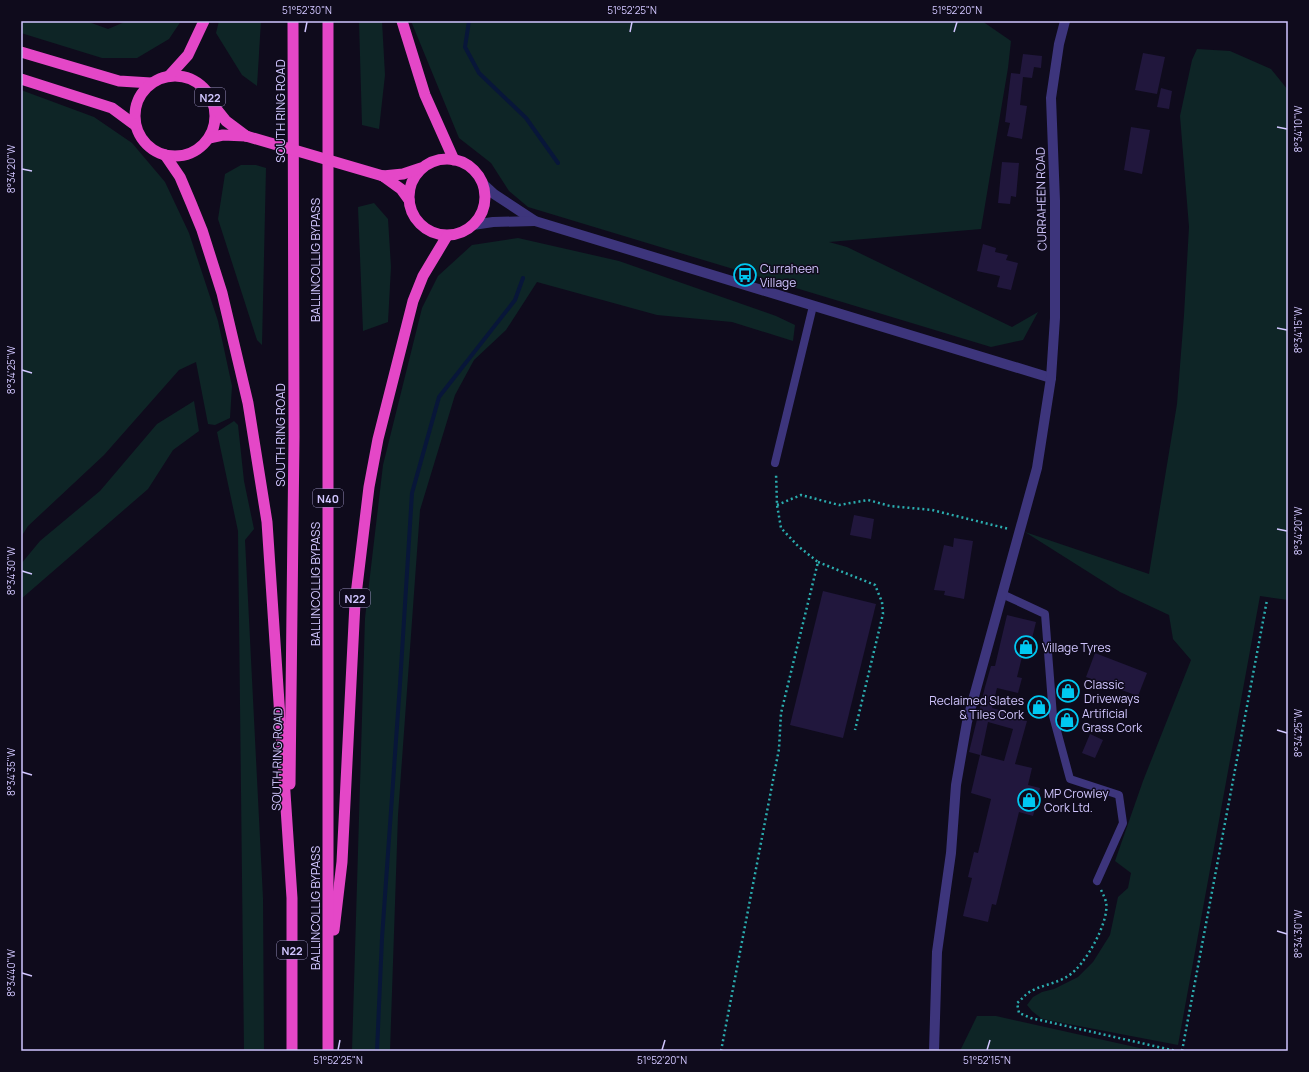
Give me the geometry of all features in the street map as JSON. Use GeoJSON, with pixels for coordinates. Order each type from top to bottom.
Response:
{"type":"FeatureCollection","features":[{"type":"Feature","properties":{"kind":"highway"},"geometry":{"type":"LineString","coordinates":[[169,76],[188,56],[204,21]]}},
{"type":"Feature","properties":{"kind":"highway","name":"SOUTH RING ROAD"},"geometry":{"type":"LineString","coordinates":[[289,849],[294,436],[293,21]]}},
{"type":"Feature","properties":{"kind":"highway","name":"BALLINCOLLIG BYPASS"},"geometry":{"type":"LineString","coordinates":[[328,21],[328,1051]]}},
{"type":"Feature","properties":{"kind":"highway"},"geometry":{"type":"LineString","coordinates":[[402,21],[425,95],[454,160],[466,164],[475,172],[482,183],[484,205],[480,216],[473,225],[465,230],[447,236]]}},
{"type":"Feature","properties":{"kind":"highway","name":"N22"},"geometry":{"type":"LineString","coordinates":[[21,52],[112,79],[151,83],[169,76],[181,76],[192,79],[202,86],[209,95],[214,106],[226,121],[246,136]]}},
{"type":"Feature","properties":{"kind":"highway","name":"N22"},"geometry":{"type":"LineString","coordinates":[[21,79],[112,108],[135,125],[139,135],[146,144],[155,151],[165,155],[178,156],[190,154],[209,138],[214,128],[214,106]]}},
{"type":"Feature","properties":{"kind":"highway"},"geometry":{"type":"LineString","coordinates":[[135,125],[134,113],[137,102],[143,91],[151,83]]}},
{"type":"Feature","properties":{"kind":"highway","name":"N22"},"geometry":{"type":"LineString","coordinates":[[209,138],[223,135],[246,136],[383,176],[401,189],[409,200],[414,216],[426,229],[436,234],[447,236],[423,276],[413,301],[378,439],[369,487],[355,604],[342,862],[329,974]]}},
{"type":"Feature","properties":{"kind":"highway","name":"N22"},"geometry":{"type":"LineString","coordinates":[[165,155],[180,176],[202,230],[230,320],[250,411],[268,529],[289,849]]}},
{"type":"Feature","properties":{"kind":"highway","name":"N22"},"geometry":{"type":"LineString","coordinates":[[383,176],[403,174],[444,159],[454,160]]}},
{"type":"Feature","properties":{"kind":"highway"},"geometry":{"type":"LineString","coordinates":[[409,200],[410,188],[415,176],[424,167]]}},
{"type":"Feature","properties":{"kind":"highway","name":"BALLINCOLLIG BYPASS"},"geometry":{"type":"LineString","coordinates":[[289,849],[292,898],[292,1051]]}},
{"type":"Feature","properties":{"kind":"street","name":"CURRAHEEN ROAD"},"geometry":{"type":"LineString","coordinates":[[934,1051],[936,952],[951,853],[956,785],[967,722],[1037,468],[1051,378],[1056,318],[1055,201],[1050,98],[1059,44],[1065,21]]}},
{"type":"Feature","properties":{"kind":"street"},"geometry":{"type":"LineString","coordinates":[[482,183],[494,194],[535,220],[1051,378]]}},
{"type":"Feature","properties":{"kind":"street"},"geometry":{"type":"LineString","coordinates":[[473,225],[493,222],[535,220]]}},
{"type":"Feature","properties":{"kind":"lane"},"geometry":{"type":"LineString","coordinates":[[775,463],[813,306]]}},
{"type":"Feature","properties":{"kind":"lane"},"geometry":{"type":"LineString","coordinates":[[1002,594],[1045,614],[1053,716],[1070,779],[1119,795],[1123,823],[1097,881]]}},
{"type":"Feature","properties":{"kind":"path"},"geometry":{"type":"LineString","coordinates":[[775,463],[778,482],[777,505],[781,528],[798,546],[818,562],[875,585],[882,602],[883,614],[856,730]]}},
{"type":"Feature","properties":{"kind":"path"},"geometry":{"type":"LineString","coordinates":[[777,505],[801,495],[839,505],[868,500],[890,506],[932,510],[1019,532]]}},
{"type":"Feature","properties":{"kind":"path"},"geometry":{"type":"LineString","coordinates":[[721,1051],[779,749],[781,712],[818,562]]}},
{"type":"Feature","properties":{"kind":"path"},"geometry":{"type":"LineString","coordinates":[[1182,1051],[1267,600]]}},
{"type":"Feature","properties":{"kind":"path"},"geometry":{"type":"LineString","coordinates":[[1097,881],[1106,902],[1104,921],[1093,945],[1082,963],[1070,976],[1029,993],[1017,1003],[1019,1013],[1031,1018],[1176,1051]]}},
{"type":"Feature","properties":{"kind":"green space"},"geometry":{"type":"Polygon","coordinates":[[[21,21],[86,21],[108,29],[127,21],[181,21],[169,39],[137,58],[102,58],[21,33],[21,21]]]}},
{"type":"Feature","properties":{"kind":"green space"},"geometry":{"type":"Polygon","coordinates":[[[219,21],[261,21],[257,86],[242,75],[216,33],[219,21]]]}},
{"type":"Feature","properties":{"kind":"green space"},"geometry":{"type":"Polygon","coordinates":[[[359,21],[382,21],[385,75],[379,129],[362,125],[359,21]]]}},
{"type":"Feature","properties":{"kind":"green space"},"geometry":{"type":"Polygon","coordinates":[[[411,21],[982,21],[1011,41],[1008,68],[981,229],[829,242],[847,247],[1012,327],[1038,312],[1023,340],[991,347],[528,207],[509,191],[491,163],[459,138],[411,21]]]}},
{"type":"Feature","properties":{"kind":"green space"},"geometry":{"type":"Polygon","coordinates":[[[1197,49],[1230,51],[1271,69],[1288,90],[1288,600],[1260,596],[1178,1045],[1042,1019],[1027,1005],[1033,997],[1042,992],[1054,989],[1078,977],[1093,962],[1110,935],[1118,897],[1128,888],[1131,873],[1115,861],[1143,781],[1191,660],[1173,639],[1169,615],[1120,592],[1025,532],[1149,574],[1177,404],[1189,227],[1180,116],[1192,60],[1197,49]]]}},
{"type":"Feature","properties":{"kind":"green space"},"geometry":{"type":"Polygon","coordinates":[[[21,90],[94,117],[132,143],[165,182],[189,233],[218,321],[232,386],[230,418],[215,425],[208,424],[196,362],[179,370],[104,455],[28,526],[21,537],[21,90]]]}},
{"type":"Feature","properties":{"kind":"green space"},"geometry":{"type":"Polygon","coordinates":[[[241,165],[256,165],[266,168],[262,345],[257,340],[218,219],[225,174],[241,165]]]}},
{"type":"Feature","properties":{"kind":"green space"},"geometry":{"type":"Polygon","coordinates":[[[374,203],[388,219],[391,267],[388,322],[363,331],[358,207],[374,203]]]}},
{"type":"Feature","properties":{"kind":"green space"},"geometry":{"type":"Polygon","coordinates":[[[518,238],[619,261],[776,316],[795,325],[793,341],[732,322],[657,315],[537,282],[506,330],[474,360],[455,395],[420,510],[398,815],[390,1051],[352,1051],[365,618],[383,465],[422,308],[438,276],[472,245],[518,238]]]}},
{"type":"Feature","properties":{"kind":"green space"},"geometry":{"type":"Polygon","coordinates":[[[194,401],[199,431],[173,450],[148,489],[21,599],[21,564],[40,541],[100,491],[157,424],[194,401]]]}},
{"type":"Feature","properties":{"kind":"green space"},"geometry":{"type":"Polygon","coordinates":[[[234,421],[238,425],[244,481],[254,529],[245,540],[263,898],[264,1051],[244,1051],[238,531],[217,432],[234,421]]]}},
{"type":"Feature","properties":{"kind":"green space"},"geometry":{"type":"Polygon","coordinates":[[[977,1016],[996,1016],[1153,1051],[960,1051],[977,1016]]]}},
{"type":"Feature","properties":{"kind":"building"},"geometry":{"type":"Polygon","coordinates":[[[1143,53],[1165,57],[1157,94],[1135,90],[1143,53]]]}},
{"type":"Feature","properties":{"kind":"building"},"geometry":{"type":"Polygon","coordinates":[[[1023,54],[1042,56],[1041,68],[1034,67],[1032,78],[1023,77],[1020,105],[1027,106],[1022,139],[1007,136],[1010,123],[1005,122],[1011,73],[1020,74],[1023,54]]]}},
{"type":"Feature","properties":{"kind":"building"},"geometry":{"type":"Polygon","coordinates":[[[1161,88],[1172,91],[1169,109],[1157,107],[1161,88]]]}},
{"type":"Feature","properties":{"kind":"building"},"geometry":{"type":"Polygon","coordinates":[[[1131,127],[1150,130],[1142,174],[1124,170],[1131,127]]]}},
{"type":"Feature","properties":{"kind":"building"},"geometry":{"type":"Polygon","coordinates":[[[1002,162],[1019,163],[1016,197],[1011,196],[1010,204],[998,203],[1002,162]]]}},
{"type":"Feature","properties":{"kind":"building"},"geometry":{"type":"Polygon","coordinates":[[[983,244],[996,248],[995,252],[1008,255],[1006,260],[1018,263],[1011,290],[997,287],[1000,276],[977,271],[983,244]]]}},
{"type":"Feature","properties":{"kind":"building"},"geometry":{"type":"Polygon","coordinates":[[[854,515],[874,519],[871,539],[850,535],[854,515]]]}},
{"type":"Feature","properties":{"kind":"building"},"geometry":{"type":"Polygon","coordinates":[[[954,538],[973,541],[964,599],[944,595],[945,591],[934,590],[944,545],[953,547],[954,538]]]}},
{"type":"Feature","properties":{"kind":"building"},"geometry":{"type":"Polygon","coordinates":[[[823,591],[876,604],[843,738],[790,725],[823,591]]]}},
{"type":"Feature","properties":{"kind":"building"},"geometry":{"type":"Polygon","coordinates":[[[1007,615],[1036,622],[1028,655],[1023,653],[1017,677],[1022,678],[1018,693],[997,688],[992,708],[1018,715],[1017,719],[1027,721],[1015,764],[1032,768],[1028,785],[1040,788],[1033,816],[1019,812],[996,905],[992,904],[988,922],[963,916],[972,878],[968,877],[974,852],[978,853],[991,799],[971,793],[980,755],[969,752],[991,666],[995,666],[1007,615]],[[988,722],[981,755],[1004,761],[1013,729],[988,722]]]}},
{"type":"Feature","properties":{"kind":"building"},"geometry":{"type":"Polygon","coordinates":[[[1095,653],[1147,673],[1138,696],[1086,677],[1095,653]]]}},
{"type":"Feature","properties":{"kind":"building"},"geometry":{"type":"Polygon","coordinates":[[[1090,734],[1103,740],[1095,758],[1082,753],[1090,734]]]}},
{"type":"Feature","properties":{"kind":"waterway"},"geometry":{"type":"LineString","coordinates":[[469,21],[465,47],[479,73],[526,118],[558,163]]}},
{"type":"Feature","properties":{"kind":"waterway"},"geometry":{"type":"LineString","coordinates":[[377,1051],[382,938],[412,493],[439,397],[515,300],[523,278]]}},
{"type":"Feature","properties":{"kind":"place","name":"Curraheen Village"},"geometry":{"type":"Point","coordinates":[745,275]}},
{"type":"Feature","properties":{"kind":"place","name":"Village Tyres"},"geometry":{"type":"Point","coordinates":[1026,647]}},
{"type":"Feature","properties":{"kind":"place","name":"Classic Driveways"},"geometry":{"type":"Point","coordinates":[1068,691]}},
{"type":"Feature","properties":{"kind":"place","name":"Reclaimed Slates & Tiles Cork"},"geometry":{"type":"Point","coordinates":[1039,707]}},
{"type":"Feature","properties":{"kind":"place","name":"Artificial Grass Cork"},"geometry":{"type":"Point","coordinates":[1067,720]}},
{"type":"Feature","properties":{"kind":"place","name":"MP Crowley Cork Ltd."},"geometry":{"type":"Point","coordinates":[1029,800]}}]}
